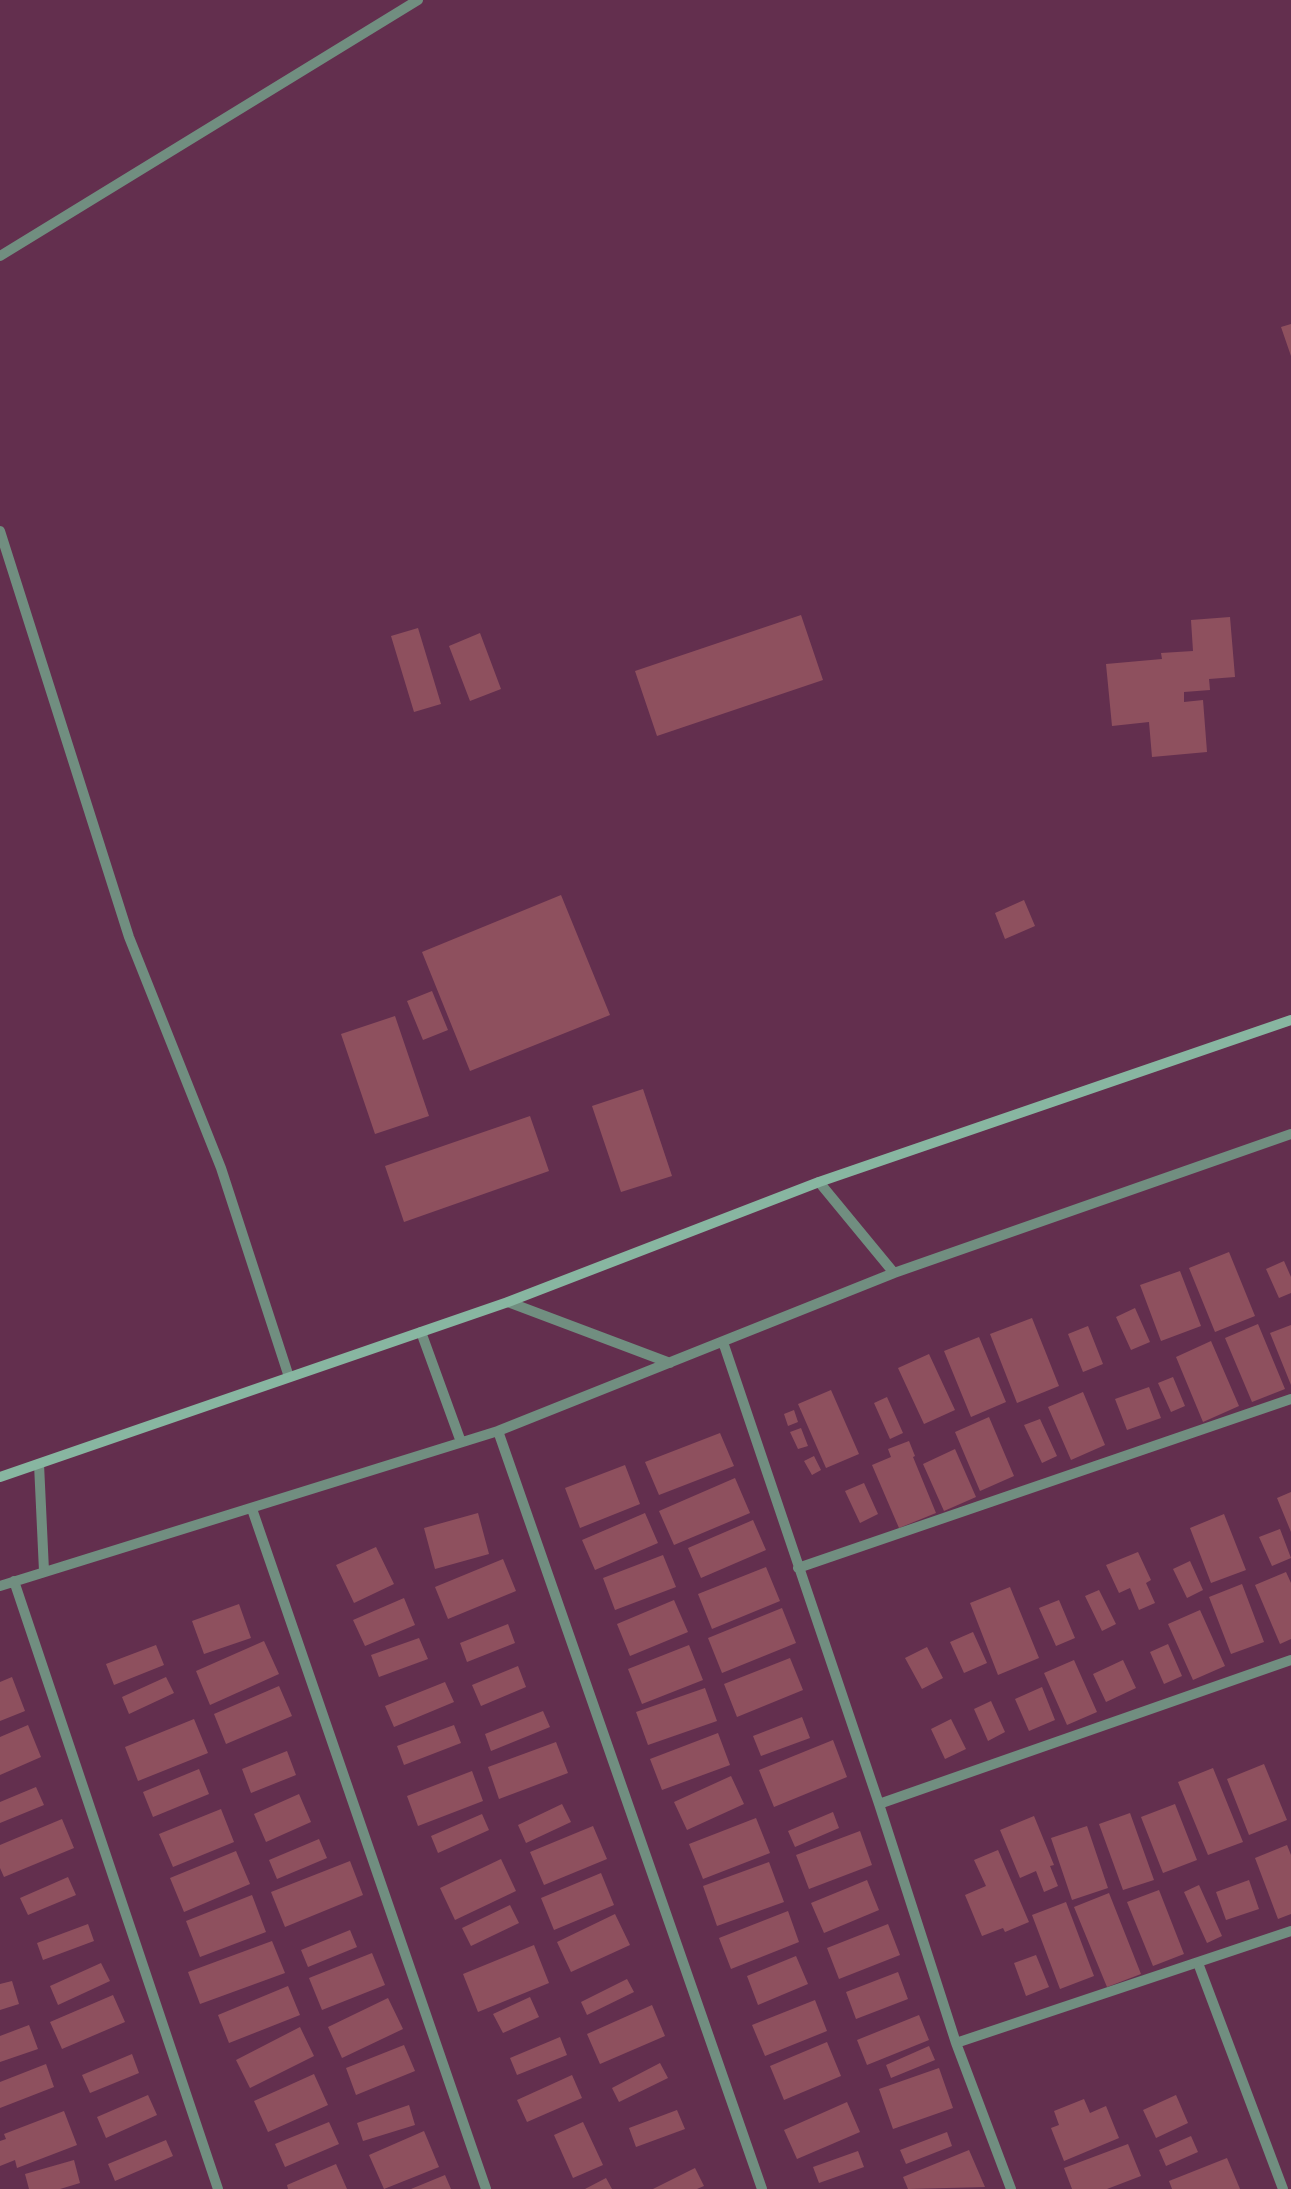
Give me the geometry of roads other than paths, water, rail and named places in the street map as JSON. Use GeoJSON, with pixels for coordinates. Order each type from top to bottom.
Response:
{"type":"FeatureCollection","features":[{"type":"Feature","properties":{"kind":"street"},"geometry":{"type":"LineString","coordinates":[[0,256],[418,0]]}},
{"type":"Feature","properties":{"kind":"street"},"geometry":{"type":"LineString","coordinates":[[0,531],[129,937],[222,1168],[289,1378]]}},
{"type":"Feature","properties":{"kind":"street"},"geometry":{"type":"LineString","coordinates":[[0,1477],[508,1302],[819,1182],[1291,1020]]}},
{"type":"Feature","properties":{"kind":"street"},"geometry":{"type":"LineString","coordinates":[[0,1586],[14,1580],[252,1509],[498,1431],[894,1273],[1291,1134]]}},
{"type":"Feature","properties":{"kind":"street"},"geometry":{"type":"LineString","coordinates":[[819,1182],[894,1273]]}},
{"type":"Feature","properties":{"kind":"street"},"geometry":{"type":"LineString","coordinates":[[508,1302],[670,1363]]}},
{"type":"Feature","properties":{"kind":"street"},"geometry":{"type":"LineString","coordinates":[[421,1332],[461,1442]]}},
{"type":"Feature","properties":{"kind":"street"},"geometry":{"type":"LineString","coordinates":[[723,1342],[879,1804],[956,2043],[1011,2189]]}},
{"type":"Feature","properties":{"kind":"street"},"geometry":{"type":"LineString","coordinates":[[798,1568],[1291,1399]]}},
{"type":"Feature","properties":{"kind":"street"},"geometry":{"type":"LineString","coordinates":[[498,1431],[762,2189]]}},
{"type":"Feature","properties":{"kind":"street"},"geometry":{"type":"LineString","coordinates":[[39,1464],[44,1571]]}},
{"type":"Feature","properties":{"kind":"street"},"geometry":{"type":"LineString","coordinates":[[252,1509],[486,2189]]}},
{"type":"Feature","properties":{"kind":"street"},"geometry":{"type":"LineString","coordinates":[[14,1580],[218,2189]]}},
{"type":"Feature","properties":{"kind":"street"},"geometry":{"type":"LineString","coordinates":[[879,1804],[1291,1660]]}},
{"type":"Feature","properties":{"kind":"street"},"geometry":{"type":"LineString","coordinates":[[956,2043],[1291,1931]]}},
{"type":"Feature","properties":{"kind":"street"},"geometry":{"type":"LineString","coordinates":[[1198,1963],[1282,2189]]}}]}
